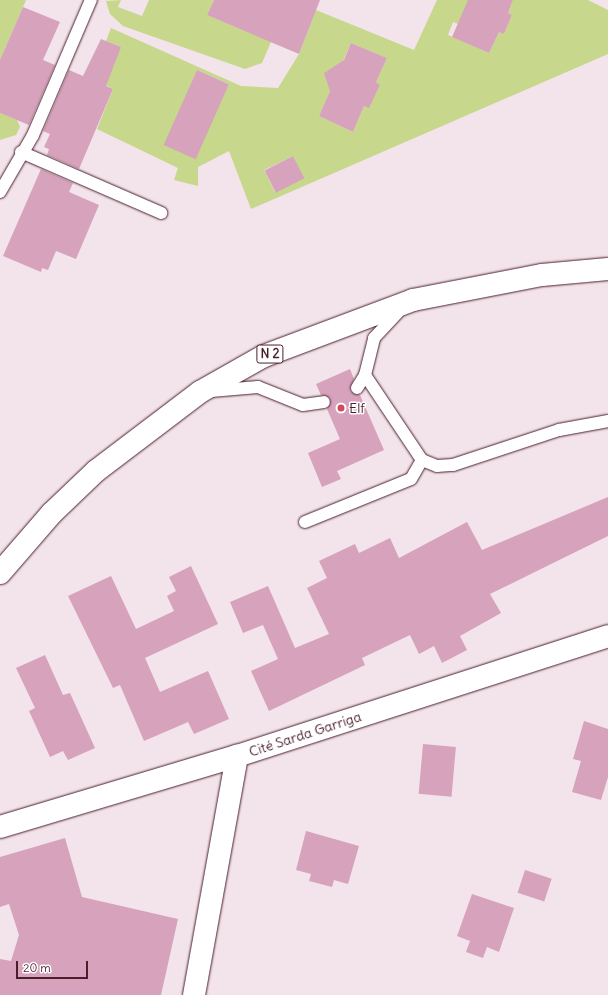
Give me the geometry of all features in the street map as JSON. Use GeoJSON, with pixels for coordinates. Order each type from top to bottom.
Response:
{"type":"FeatureCollection","features":[{"type":"Feature","properties":{"kind":"street","name":"N 2"},"geometry":{"type":"LineString","coordinates":[[0,573],[52,513],[96,471],[200,392],[293,344],[413,300],[542,275],[608,269]]}},
{"type":"Feature","properties":{"kind":"street","name":"Cité Sarda Garriga"},"geometry":{"type":"LineString","coordinates":[[0,827],[237,756],[608,636]]}},
{"type":"Feature","properties":{"kind":"street"},"geometry":{"type":"LineString","coordinates":[[194,995],[237,756]]}},
{"type":"Feature","properties":{"kind":"lane"},"geometry":{"type":"LineString","coordinates":[[0,192],[3,174],[33,135],[90,0]]}},
{"type":"Feature","properties":{"kind":"lane"},"geometry":{"type":"LineString","coordinates":[[21,152],[161,214]]}},
{"type":"Feature","properties":{"kind":"lane"},"geometry":{"type":"LineString","coordinates":[[357,388],[365,375],[374,338],[385,323],[413,300]]}},
{"type":"Feature","properties":{"kind":"lane"},"geometry":{"type":"LineString","coordinates":[[365,375],[422,460],[437,466],[453,464],[559,430],[608,420]]}},
{"type":"Feature","properties":{"kind":"lane"},"geometry":{"type":"LineString","coordinates":[[200,392],[258,387],[303,405],[324,402]]}},
{"type":"Feature","properties":{"kind":"lane"},"geometry":{"type":"LineString","coordinates":[[305,522],[411,479],[422,460]]}},
{"type":"Feature","properties":{"kind":"green space"},"geometry":{"type":"Polygon","coordinates":[[[0,0],[26,0],[0,60],[0,0]]]}},
{"type":"Feature","properties":{"kind":"green space"},"geometry":{"type":"Polygon","coordinates":[[[121,0],[118,7],[142,16],[149,0],[214,0],[207,15],[241,29],[289,0],[262,63],[245,69],[123,26],[110,14],[106,1],[121,0]]]}},
{"type":"Feature","properties":{"kind":"green space"},"geometry":{"type":"Polygon","coordinates":[[[437,0],[474,0],[463,26],[453,22],[448,35],[489,53],[499,32],[504,34],[512,15],[508,13],[513,0],[588,0],[608,10],[608,54],[251,209],[229,151],[198,167],[198,186],[174,180],[178,168],[97,129],[113,89],[93,79],[121,47],[106,41],[111,28],[241,86],[278,88],[299,54],[316,10],[414,50],[437,0]],[[351,43],[319,116],[353,132],[364,106],[369,107],[380,85],[376,82],[387,58],[351,43]],[[197,70],[165,145],[194,158],[229,84],[197,70]],[[293,156],[264,170],[275,192],[303,178],[293,156]]]}},
{"type":"Feature","properties":{"kind":"green space"},"geometry":{"type":"Polygon","coordinates":[[[0,113],[17,120],[20,127],[16,135],[0,140],[0,113]]]}},
{"type":"Feature","properties":{"kind":"building"},"geometry":{"type":"Polygon","coordinates":[[[214,0],[320,0],[299,54],[207,15],[214,0]]]}},
{"type":"Feature","properties":{"kind":"building"},"geometry":{"type":"Polygon","coordinates":[[[468,0],[513,0],[508,13],[512,15],[504,34],[499,32],[489,53],[452,37],[468,0]]]}},
{"type":"Feature","properties":{"kind":"building"},"geometry":{"type":"Polygon","coordinates":[[[23,7],[60,22],[43,60],[55,65],[29,125],[0,113],[0,60],[23,7]]]}},
{"type":"Feature","properties":{"kind":"building"},"geometry":{"type":"Polygon","coordinates":[[[101,39],[121,47],[106,86],[113,89],[79,169],[47,155],[49,149],[44,147],[50,134],[43,131],[69,70],[83,76],[101,39]]]}},
{"type":"Feature","properties":{"kind":"building"},"geometry":{"type":"Polygon","coordinates":[[[351,43],[387,58],[376,82],[380,85],[369,108],[364,106],[353,132],[319,116],[330,91],[324,73],[344,60],[351,43]]]}},
{"type":"Feature","properties":{"kind":"building"},"geometry":{"type":"Polygon","coordinates":[[[197,70],[229,84],[196,159],[164,145],[197,70]]]}},
{"type":"Feature","properties":{"kind":"building"},"geometry":{"type":"Polygon","coordinates":[[[293,156],[304,178],[276,193],[264,171],[293,156]]]}},
{"type":"Feature","properties":{"kind":"building"},"geometry":{"type":"Polygon","coordinates":[[[41,169],[73,183],[69,192],[99,205],[76,259],[56,251],[48,270],[42,268],[41,272],[3,256],[41,169]]]}},
{"type":"Feature","properties":{"kind":"building"},"geometry":{"type":"Polygon","coordinates":[[[350,369],[354,379],[350,391],[360,395],[384,450],[337,471],[341,479],[322,487],[308,453],[340,439],[327,409],[330,398],[321,395],[316,384],[350,369]]]}},
{"type":"Feature","properties":{"kind":"building"},"geometry":{"type":"Polygon","coordinates":[[[608,497],[608,536],[490,594],[501,613],[460,636],[467,650],[442,663],[434,646],[419,654],[410,635],[362,658],[365,665],[269,711],[251,671],[278,659],[263,625],[243,633],[230,602],[268,586],[295,648],[329,634],[307,588],[327,578],[319,561],[355,544],[359,553],[390,538],[399,558],[467,522],[482,550],[608,497]]]}},
{"type":"Feature","properties":{"kind":"building"},"geometry":{"type":"Polygon","coordinates":[[[191,566],[218,624],[145,658],[160,692],[208,671],[229,719],[194,734],[188,722],[144,741],[120,685],[113,688],[68,596],[111,576],[136,629],[174,611],[167,596],[176,591],[169,577],[191,566]]]}},
{"type":"Feature","properties":{"kind":"building"},"geometry":{"type":"Polygon","coordinates":[[[45,655],[63,695],[70,693],[95,748],[68,760],[63,751],[50,757],[29,711],[35,708],[16,668],[45,655]]]}},
{"type":"Feature","properties":{"kind":"building"},"geometry":{"type":"Polygon","coordinates":[[[584,721],[608,729],[608,777],[601,800],[572,792],[581,761],[573,759],[584,721]]]}},
{"type":"Feature","properties":{"kind":"building"},"geometry":{"type":"Polygon","coordinates":[[[423,744],[456,747],[452,797],[419,794],[423,744]]]}},
{"type":"Feature","properties":{"kind":"building"},"geometry":{"type":"Polygon","coordinates":[[[306,831],[359,846],[348,884],[334,880],[332,887],[309,881],[311,874],[296,870],[306,831]]]}},
{"type":"Feature","properties":{"kind":"building"},"geometry":{"type":"Polygon","coordinates":[[[65,838],[82,897],[178,919],[161,995],[0,995],[0,959],[11,961],[19,935],[9,904],[0,907],[0,857],[65,838]]]}},
{"type":"Feature","properties":{"kind":"building"},"geometry":{"type":"Polygon","coordinates":[[[525,870],[552,879],[544,901],[518,893],[525,870]]]}},
{"type":"Feature","properties":{"kind":"building"},"geometry":{"type":"Polygon","coordinates":[[[472,894],[514,908],[499,952],[487,947],[483,958],[466,952],[470,941],[457,936],[472,894]]]}},
{"type":"Feature","properties":{"kind":"place","name":"Elf"},"geometry":{"type":"Point","coordinates":[341,408]}}]}
